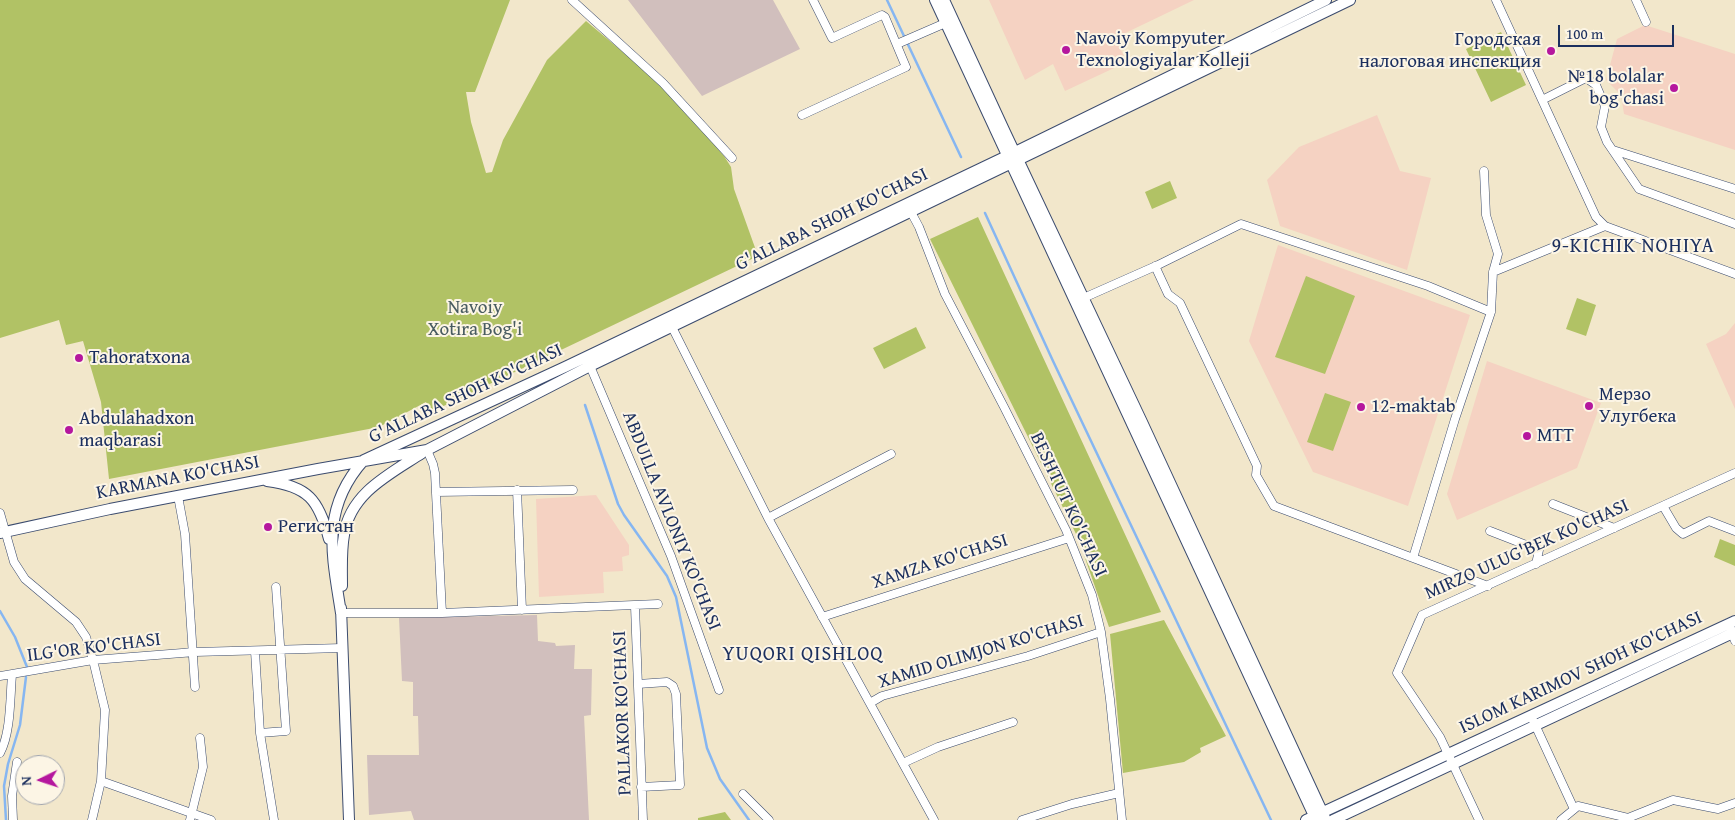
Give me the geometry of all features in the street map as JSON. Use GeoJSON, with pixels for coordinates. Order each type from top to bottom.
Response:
{"type":"FeatureCollection","features":[{"type":"Feature","properties":{"kind":"main road"},"geometry":{"type":"LineString","coordinates":[[935,0],[950,21]]}},
{"type":"Feature","properties":{"kind":"main road"},"geometry":{"type":"LineString","coordinates":[[944,0],[950,21],[1012,158],[1317,818]]}},
{"type":"Feature","properties":{"kind":"main road","name":"G'ALLABA SHOH KO'CHASI"},"geometry":{"type":"LineString","coordinates":[[364,460],[427,450],[590,366],[910,212],[1012,158],[1044,136],[1326,0]]}},
{"type":"Feature","properties":{"kind":"main road"},"geometry":{"type":"LineString","coordinates":[[1012,158],[1350,0]]}},
{"type":"Feature","properties":{"kind":"main road","name":"G'ALLABA SHOH KO'CHASI"},"geometry":{"type":"LineString","coordinates":[[364,460],[1012,158]]}},
{"type":"Feature","properties":{"kind":"main road"},"geometry":{"type":"LineString","coordinates":[[349,820],[341,613],[346,525],[352,510],[372,487],[427,450]]}},
{"type":"Feature","properties":{"kind":"main road"},"geometry":{"type":"LineString","coordinates":[[332,551],[332,526],[342,495],[346,484],[364,460]]}},
{"type":"Feature","properties":{"kind":"main road","name":"KARMANA KO'CHASI"},"geometry":{"type":"LineString","coordinates":[[2,532],[364,460]]}},
{"type":"Feature","properties":{"kind":"main road"},"geometry":{"type":"LineString","coordinates":[[259,480],[290,486],[313,500],[323,518],[332,551],[341,613]]}},
{"type":"Feature","properties":{"kind":"main road","name":"ISLOM KARIMOV SHOH KO'CHASI"},"geometry":{"type":"LineString","coordinates":[[1317,818],[1531,716],[1733,630]]}},
{"type":"Feature","properties":{"kind":"main road","name":"ISLOM KARIMOV SHOH KO'CHASI"},"geometry":{"type":"LineString","coordinates":[[1333,820],[1536,726],[1733,630]]}},
{"type":"Feature","properties":{"kind":"street"},"geometry":{"type":"LineString","coordinates":[[572,0],[663,83],[732,158]]}},
{"type":"Feature","properties":{"kind":"street"},"geometry":{"type":"LineString","coordinates":[[802,115],[906,68],[885,16],[882,15],[832,38],[813,0]]}},
{"type":"Feature","properties":{"kind":"street"},"geometry":{"type":"LineString","coordinates":[[1496,0],[1596,217],[1605,226],[1735,274]]}},
{"type":"Feature","properties":{"kind":"street"},"geometry":{"type":"LineString","coordinates":[[1636,0],[1646,22]]}},
{"type":"Feature","properties":{"kind":"street"},"geometry":{"type":"LineString","coordinates":[[897,44],[950,21]]}},
{"type":"Feature","properties":{"kind":"street"},"geometry":{"type":"LineString","coordinates":[[1542,100],[1586,78],[1596,85],[1605,106],[1601,127],[1607,142],[1639,189],[1735,224]]}},
{"type":"Feature","properties":{"kind":"street"},"geometry":{"type":"LineString","coordinates":[[1613,150],[1735,188]]}},
{"type":"Feature","properties":{"kind":"street","name":"MIRZO ULUG'BEK KO'CHASI"},"geometry":{"type":"LineString","coordinates":[[1413,558],[1455,419],[1491,312],[1493,272],[1498,254],[1486,215],[1484,171]]}},
{"type":"Feature","properties":{"kind":"street","name":"BESHTUT KO'CHASI"},"geometry":{"type":"LineString","coordinates":[[910,212],[919,227],[945,294],[1069,538],[1092,595],[1101,632],[1110,699],[1122,820]]}},
{"type":"Feature","properties":{"kind":"street"},"geometry":{"type":"LineString","coordinates":[[1079,300],[1241,224],[1428,286],[1491,312]]}},
{"type":"Feature","properties":{"kind":"street"},"geometry":{"type":"LineString","coordinates":[[1493,272],[1605,226]]}},
{"type":"Feature","properties":{"kind":"street"},"geometry":{"type":"LineString","coordinates":[[1155,266],[1168,294],[1180,303],[1257,466],[1256,475],[1274,506],[1488,586]]}},
{"type":"Feature","properties":{"kind":"street"},"geometry":{"type":"LineString","coordinates":[[672,326],[768,518],[934,820]]}},
{"type":"Feature","properties":{"kind":"street","name":"ABDULLA AVLONIY KO'CHASI"},"geometry":{"type":"LineString","coordinates":[[590,366],[671,556],[719,690]]}},
{"type":"Feature","properties":{"kind":"street"},"geometry":{"type":"LineString","coordinates":[[427,450],[433,464],[436,492],[442,613]]}},
{"type":"Feature","properties":{"kind":"street"},"geometry":{"type":"LineString","coordinates":[[768,518],[891,454]]}},
{"type":"Feature","properties":{"kind":"street","name":"MIRZO ULUG'BEK KO'CHASI"},"geometry":{"type":"LineString","coordinates":[[1448,754],[1440,737],[1398,673],[1422,616],[1735,473]]}},
{"type":"Feature","properties":{"kind":"street"},"geometry":{"type":"LineString","coordinates":[[517,490],[522,610]]}},
{"type":"Feature","properties":{"kind":"street"},"geometry":{"type":"LineString","coordinates":[[436,492],[573,490]]}},
{"type":"Feature","properties":{"kind":"street"},"geometry":{"type":"LineString","coordinates":[[178,496],[185,534],[195,687]]}},
{"type":"Feature","properties":{"kind":"street"},"geometry":{"type":"LineString","coordinates":[[1553,504],[1614,528]]}},
{"type":"Feature","properties":{"kind":"street"},"geometry":{"type":"LineString","coordinates":[[1663,506],[1676,528],[1683,534],[1708,521],[1735,531]]}},
{"type":"Feature","properties":{"kind":"street"},"geometry":{"type":"LineString","coordinates":[[0,513],[2,532],[14,562],[25,579],[76,622],[86,637],[93,660],[105,710],[101,781],[92,820]]}},
{"type":"Feature","properties":{"kind":"street"},"geometry":{"type":"LineString","coordinates":[[1490,532],[1539,550],[1536,564]]}},
{"type":"Feature","properties":{"kind":"street","name":"XAMZA KO'CHASI"},"geometry":{"type":"LineString","coordinates":[[822,617],[1069,538]]}},
{"type":"Feature","properties":{"kind":"street"},"geometry":{"type":"LineString","coordinates":[[260,733],[286,731],[276,587]]}},
{"type":"Feature","properties":{"kind":"street"},"geometry":{"type":"LineString","coordinates":[[341,613],[442,613],[658,604]]}},
{"type":"Feature","properties":{"kind":"street","name":"PALLAKOR KO'CHASI"},"geometry":{"type":"LineString","coordinates":[[635,606],[643,820]]}},
{"type":"Feature","properties":{"kind":"street","name":"XAMID OLIMJON KO'CHASI"},"geometry":{"type":"LineString","coordinates":[[870,703],[882,696],[1028,656],[1101,632]]}},
{"type":"Feature","properties":{"kind":"street","name":"ILG'OR KO'CHASI"},"geometry":{"type":"LineString","coordinates":[[0,676],[93,660],[193,653],[342,648]]}},
{"type":"Feature","properties":{"kind":"street"},"geometry":{"type":"LineString","coordinates":[[255,651],[260,733],[274,820]]}},
{"type":"Feature","properties":{"kind":"street"},"geometry":{"type":"LineString","coordinates":[[0,753],[7,729],[12,675]]}},
{"type":"Feature","properties":{"kind":"street"},"geometry":{"type":"LineString","coordinates":[[638,684],[667,682],[673,686],[676,694],[680,785],[642,787]]}},
{"type":"Feature","properties":{"kind":"street"},"geometry":{"type":"LineString","coordinates":[[1531,716],[1574,809]]}},
{"type":"Feature","properties":{"kind":"street"},"geometry":{"type":"LineString","coordinates":[[903,763],[938,747],[1013,722]]}},
{"type":"Feature","properties":{"kind":"street"},"geometry":{"type":"LineString","coordinates":[[191,816],[203,767],[200,738]]}},
{"type":"Feature","properties":{"kind":"street","name":"ISLOM KARIMOV SHOH KO'CHASI"},"geometry":{"type":"LineString","coordinates":[[1448,754],[1479,820]]}},
{"type":"Feature","properties":{"kind":"street"},"geometry":{"type":"LineString","coordinates":[[13,820],[12,796],[15,779]]}},
{"type":"Feature","properties":{"kind":"street"},"geometry":{"type":"LineString","coordinates":[[101,781],[191,816],[211,820]]}},
{"type":"Feature","properties":{"kind":"street"},"geometry":{"type":"LineString","coordinates":[[1022,820],[1072,804],[1119,793]]}},
{"type":"Feature","properties":{"kind":"street"},"geometry":{"type":"LineString","coordinates":[[743,794],[769,820]]}},
{"type":"Feature","properties":{"kind":"street"},"geometry":{"type":"LineString","coordinates":[[1561,820],[1578,806],[1628,818],[1673,800],[1718,809],[1735,803]]}},
{"type":"Feature","properties":{"kind":"shaded area"},"geometry":{"type":"Polygon","coordinates":[[[628,0],[773,0],[800,49],[702,96],[628,0]]]}},
{"type":"Feature","properties":{"kind":"shaded area","name":"Navoiy Kompyuter Texnologiyalar Kolleji"},"geometry":{"type":"Polygon","coordinates":[[[989,0],[1194,0],[1115,38],[1127,62],[1065,91],[1053,64],[1025,80],[989,0]]]}},
{"type":"Feature","properties":{"kind":"shaded area","name":"№18 bolalar bog'chasi"},"geometry":{"type":"Polygon","coordinates":[[[1645,25],[1735,54],[1735,150],[1624,114],[1621,95],[1606,80],[1617,39],[1645,25]]]}},
{"type":"Feature","properties":{"kind":"shaded area"},"geometry":{"type":"Polygon","coordinates":[[[1377,115],[1400,171],[1431,178],[1407,270],[1280,226],[1267,180],[1299,147],[1377,115]]]}},
{"type":"Feature","properties":{"kind":"shaded area","name":"12-maktab"},"geometry":{"type":"Polygon","coordinates":[[[1278,245],[1470,315],[1408,506],[1313,472],[1249,341],[1278,245]]]}},
{"type":"Feature","properties":{"kind":"shaded area"},"geometry":{"type":"Polygon","coordinates":[[[1735,323],[1735,409],[1706,344],[1726,334],[1735,323]]]}},
{"type":"Feature","properties":{"kind":"shaded area","name":"MTT"},"geometry":{"type":"Polygon","coordinates":[[[1487,361],[1601,403],[1577,468],[1457,520],[1447,494],[1487,361]]]}},
{"type":"Feature","properties":{"kind":"shaded area"},"geometry":{"type":"Polygon","coordinates":[[[596,495],[629,545],[629,555],[622,557],[623,571],[603,572],[604,593],[539,597],[536,499],[596,495]]]}},
{"type":"Feature","properties":{"kind":"shaded area"},"geometry":{"type":"Polygon","coordinates":[[[537,615],[538,641],[555,643],[556,646],[575,645],[574,669],[592,669],[591,715],[584,716],[589,820],[414,820],[411,811],[369,815],[367,755],[419,755],[418,716],[413,716],[413,682],[402,681],[399,618],[537,615]]]}},
{"type":"Feature","properties":{"kind":"green space","name":"Navoiy Xotira Bog'i"},"geometry":{"type":"Polygon","coordinates":[[[0,0],[510,0],[475,92],[466,92],[471,122],[486,173],[492,172],[503,140],[547,60],[586,21],[667,89],[724,156],[731,167],[734,189],[758,256],[431,412],[426,402],[379,427],[109,479],[101,402],[83,341],[66,345],[59,320],[0,338],[0,0]]]}},
{"type":"Feature","properties":{"kind":"green space"},"geometry":{"type":"Polygon","coordinates":[[[1501,32],[1526,85],[1491,102],[1466,49],[1501,32]]]}},
{"type":"Feature","properties":{"kind":"green space"},"geometry":{"type":"Polygon","coordinates":[[[1170,181],[1177,198],[1152,209],[1145,192],[1170,181]]]}},
{"type":"Feature","properties":{"kind":"green space"},"geometry":{"type":"Polygon","coordinates":[[[978,217],[1161,612],[1109,627],[1078,538],[930,239],[978,217]]]}},
{"type":"Feature","properties":{"kind":"green space"},"geometry":{"type":"Polygon","coordinates":[[[1306,276],[1355,296],[1325,374],[1275,357],[1306,276]]]}},
{"type":"Feature","properties":{"kind":"green space"},"geometry":{"type":"Polygon","coordinates":[[[1577,298],[1596,305],[1586,336],[1566,329],[1577,298]]]}},
{"type":"Feature","properties":{"kind":"green space"},"geometry":{"type":"Polygon","coordinates":[[[916,327],[926,348],[884,369],[873,348],[916,327]]]}},
{"type":"Feature","properties":{"kind":"green space"},"geometry":{"type":"Polygon","coordinates":[[[1325,393],[1351,402],[1333,451],[1307,442],[1325,393]]]}},
{"type":"Feature","properties":{"kind":"green space"},"geometry":{"type":"Polygon","coordinates":[[[1720,539],[1735,545],[1735,566],[1714,557],[1720,539]]]}},
{"type":"Feature","properties":{"kind":"green space"},"geometry":{"type":"Polygon","coordinates":[[[1164,620],[1226,736],[1200,748],[1201,752],[1184,762],[1123,773],[1110,634],[1164,620]]]}},
{"type":"Feature","properties":{"kind":"green space"},"geometry":{"type":"Polygon","coordinates":[[[725,812],[731,820],[698,820],[698,818],[725,812]]]}},
{"type":"Feature","properties":{"kind":"waterway"},"geometry":{"type":"LineString","coordinates":[[887,0],[961,157]]}},
{"type":"Feature","properties":{"kind":"waterway"},"geometry":{"type":"LineString","coordinates":[[985,213],[1053,361],[1271,820]]}},
{"type":"Feature","properties":{"kind":"waterway"},"geometry":{"type":"LineString","coordinates":[[585,405],[618,504],[667,576],[676,597],[707,748],[720,779],[749,820]]}},
{"type":"Feature","properties":{"kind":"waterway"},"geometry":{"type":"LineString","coordinates":[[0,611],[15,637],[27,667]]}},
{"type":"Feature","properties":{"kind":"waterway"},"geometry":{"type":"LineString","coordinates":[[6,820],[4,786],[8,764],[20,725],[26,677]]}},
{"type":"Feature","properties":{"kind":"place","name":"Navoiy Kompyuter Texnologiyalar Kolleji"},"geometry":{"type":"Point","coordinates":[1066,50]}},
{"type":"Feature","properties":{"kind":"place","name":"Городская налоговая инспекция"},"geometry":{"type":"Point","coordinates":[1551,51]}},
{"type":"Feature","properties":{"kind":"place","name":"№18 bolalar bog'chasi"},"geometry":{"type":"Point","coordinates":[1674,88]}},
{"type":"Feature","properties":{"kind":"place","name":"Tahoratxona"},"geometry":{"type":"Point","coordinates":[79,358]}},
{"type":"Feature","properties":{"kind":"place","name":"Мерзо Улугбека"},"geometry":{"type":"Point","coordinates":[1589,406]}},
{"type":"Feature","properties":{"kind":"place","name":"12-maktab"},"geometry":{"type":"Point","coordinates":[1361,407]}},
{"type":"Feature","properties":{"kind":"place","name":"Abdulahadxon maqbarasi"},"geometry":{"type":"Point","coordinates":[69,430]}},
{"type":"Feature","properties":{"kind":"place","name":"MTT"},"geometry":{"type":"Point","coordinates":[1527,436]}},
{"type":"Feature","properties":{"kind":"place","name":"Регистан"},"geometry":{"type":"Point","coordinates":[268,527]}},
{"type":"Feature","properties":{"kind":"district","name":"9-KICHIK NOHIYA"},"geometry":{"type":"Point","coordinates":[1633,247]}},
{"type":"Feature","properties":{"kind":"district","name":"YUQORI QISHLOQ"},"geometry":{"type":"Point","coordinates":[803,655]}}]}
